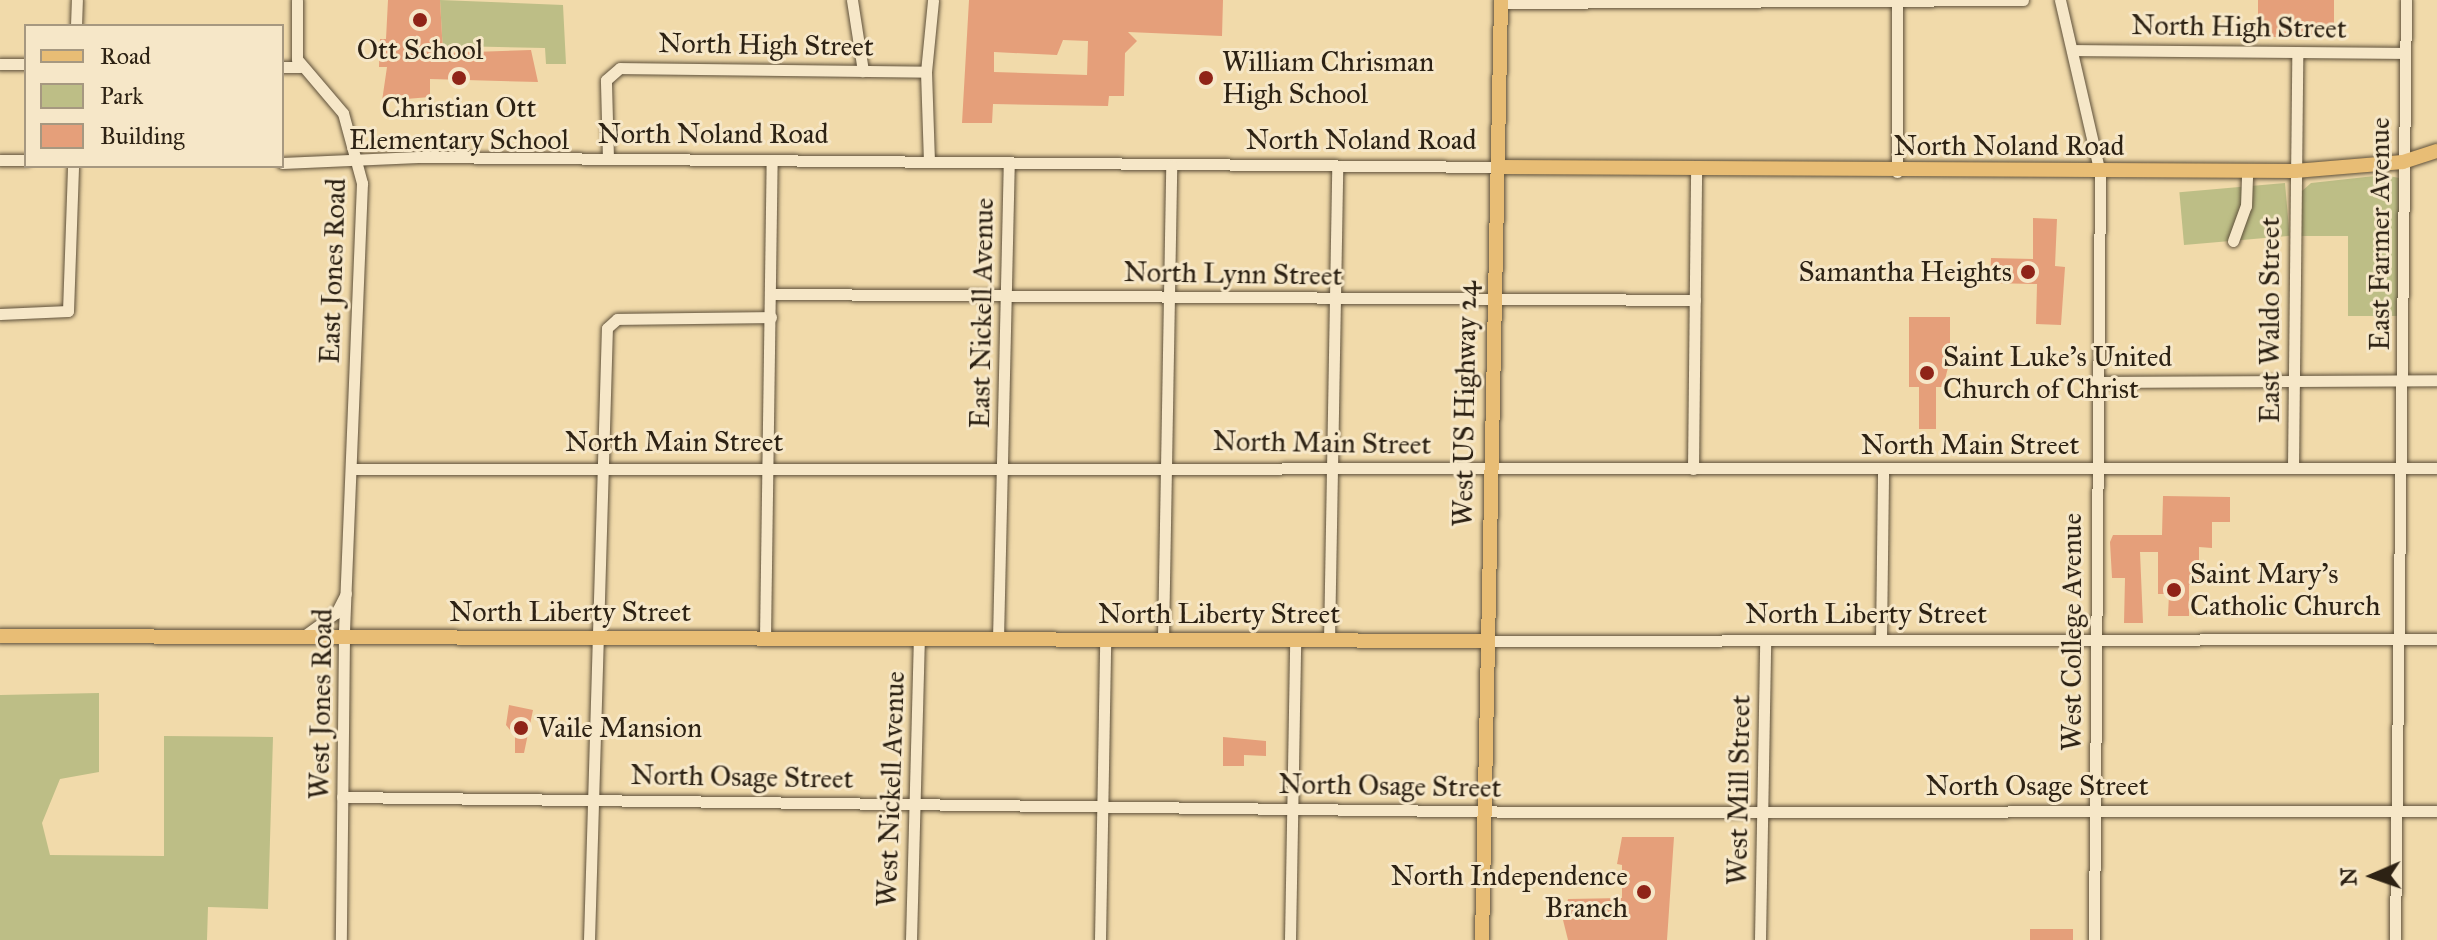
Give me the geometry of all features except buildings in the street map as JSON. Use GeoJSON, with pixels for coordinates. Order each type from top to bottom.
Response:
{"type":"FeatureCollection","features":[{"type":"Feature","properties":{"kind":"main road","name":"West US Highway 24"},"geometry":{"type":"LineString","coordinates":[[1482,940],[1492,300],[1501,2]]}},
{"type":"Feature","properties":{"kind":"main road","name":"North Noland Road"},"geometry":{"type":"LineString","coordinates":[[1498,167],[1897,172],[2295,171],[2403,162],[2437,151]]}},
{"type":"Feature","properties":{"kind":"main road","name":"North Liberty Street"},"geometry":{"type":"LineString","coordinates":[[0,636],[1487,641]]}},
{"type":"Feature","properties":{"kind":"street"},"geometry":{"type":"LineString","coordinates":[[76,24],[77,0]]}},
{"type":"Feature","properties":{"kind":"street"},"geometry":{"type":"LineString","coordinates":[[284,67],[300,67],[297,0]]}},
{"type":"Feature","properties":{"kind":"street"},"geometry":{"type":"LineString","coordinates":[[852,0],[863,71]]}},
{"type":"Feature","properties":{"kind":"street"},"geometry":{"type":"LineString","coordinates":[[929,162],[926,72],[933,0]]}},
{"type":"Feature","properties":{"kind":"street"},"geometry":{"type":"LineString","coordinates":[[1501,2],[2023,0]]}},
{"type":"Feature","properties":{"kind":"street","name":"West College Avenue"},"geometry":{"type":"LineString","coordinates":[[2060,0],[2100,173],[2094,940]]}},
{"type":"Feature","properties":{"kind":"street","name":"East Farmer Avenue"},"geometry":{"type":"LineString","coordinates":[[2395,940],[2406,0]]}},
{"type":"Feature","properties":{"kind":"street"},"geometry":{"type":"LineString","coordinates":[[1897,1],[1897,172]]}},
{"type":"Feature","properties":{"kind":"street","name":"North High Street"},"geometry":{"type":"LineString","coordinates":[[2072,50],[2405,53]]}},
{"type":"Feature","properties":{"kind":"street","name":"East Waldo Street"},"geometry":{"type":"LineString","coordinates":[[2293,468],[2297,52]]}},
{"type":"Feature","properties":{"kind":"street"},"geometry":{"type":"LineString","coordinates":[[0,64],[24,64]]}},
{"type":"Feature","properties":{"kind":"street","name":"East Jones Road"},"geometry":{"type":"LineString","coordinates":[[300,67],[343,113],[361,164],[351,469]]}},
{"type":"Feature","properties":{"kind":"street","name":"North High Street"},"geometry":{"type":"LineString","coordinates":[[608,159],[609,76],[620,68],[926,72]]}},
{"type":"Feature","properties":{"kind":"street","name":"North Noland Road"},"geometry":{"type":"LineString","coordinates":[[284,163],[361,164],[418,157],[1498,167]]}},
{"type":"Feature","properties":{"kind":"street"},"geometry":{"type":"LineString","coordinates":[[0,160],[24,160]]}},
{"type":"Feature","properties":{"kind":"street"},"geometry":{"type":"LineString","coordinates":[[765,638],[770,465],[772,160]]}},
{"type":"Feature","properties":{"kind":"street","name":"East Nickell Avenue"},"geometry":{"type":"LineString","coordinates":[[1002,464],[1009,163]]}},
{"type":"Feature","properties":{"kind":"street"},"geometry":{"type":"LineString","coordinates":[[1163,639],[1171,165]]}},
{"type":"Feature","properties":{"kind":"street"},"geometry":{"type":"LineString","coordinates":[[1329,641],[1337,166]]}},
{"type":"Feature","properties":{"kind":"street"},"geometry":{"type":"LineString","coordinates":[[0,314],[64,314],[73,168]]}},
{"type":"Feature","properties":{"kind":"street"},"geometry":{"type":"LineString","coordinates":[[1693,469],[1696,168]]}},
{"type":"Feature","properties":{"kind":"street"},"geometry":{"type":"LineString","coordinates":[[2233,241],[2246,206],[2247,171]]}},
{"type":"Feature","properties":{"kind":"street","name":"North Lynn Street"},"geometry":{"type":"LineString","coordinates":[[772,294],[1695,300]]}},
{"type":"Feature","properties":{"kind":"street"},"geometry":{"type":"LineString","coordinates":[[589,940],[607,328],[617,319],[771,317]]}},
{"type":"Feature","properties":{"kind":"street"},"geometry":{"type":"LineString","coordinates":[[2099,382],[2437,380]]}},
{"type":"Feature","properties":{"kind":"street"},"geometry":{"type":"LineString","coordinates":[[998,639],[1002,464]]}},
{"type":"Feature","properties":{"kind":"street","name":"North Main Street"},"geometry":{"type":"LineString","coordinates":[[351,469],[1002,464],[1693,469],[2437,468]]}},
{"type":"Feature","properties":{"kind":"street","name":"West Jones Road"},"geometry":{"type":"LineString","coordinates":[[341,940],[344,637],[351,469]]}},
{"type":"Feature","properties":{"kind":"street"},"geometry":{"type":"LineString","coordinates":[[1881,640],[1883,469]]}},
{"type":"Feature","properties":{"kind":"street"},"geometry":{"type":"LineString","coordinates":[[304,636],[336,613],[347,588]]}},
{"type":"Feature","properties":{"kind":"street","name":"West Nickell Avenue"},"geometry":{"type":"LineString","coordinates":[[911,940],[919,638]]}},
{"type":"Feature","properties":{"kind":"street"},"geometry":{"type":"LineString","coordinates":[[1100,940],[1105,639]]}},
{"type":"Feature","properties":{"kind":"street","name":"North Liberty Street"},"geometry":{"type":"LineString","coordinates":[[1487,641],[2437,639]]}},
{"type":"Feature","properties":{"kind":"street"},"geometry":{"type":"LineString","coordinates":[[1290,940],[1295,640]]}},
{"type":"Feature","properties":{"kind":"street","name":"West Mill Street"},"geometry":{"type":"LineString","coordinates":[[1760,940],[1765,641]]}},
{"type":"Feature","properties":{"kind":"street","name":"North Osage Street"},"geometry":{"type":"LineString","coordinates":[[342,797],[1484,810],[2437,811]]}},
{"type":"Feature","properties":{"kind":"green space"},"geometry":{"type":"Polygon","coordinates":[[[440,0],[563,5],[566,64],[546,64],[545,48],[454,46],[453,53],[443,53],[440,0]]]}},
{"type":"Feature","properties":{"kind":"green space"},"geometry":{"type":"Polygon","coordinates":[[[2384,175],[2399,178],[2399,316],[2348,316],[2348,236],[2301,236],[2302,191],[2311,183],[2384,175]]]}},
{"type":"Feature","properties":{"kind":"green space"},"geometry":{"type":"Polygon","coordinates":[[[2285,183],[2290,236],[2184,245],[2179,192],[2285,183]]]}},
{"type":"Feature","properties":{"kind":"green space"},"geometry":{"type":"Polygon","coordinates":[[[99,693],[99,772],[60,779],[42,823],[50,855],[164,856],[164,736],[273,737],[268,909],[208,907],[207,940],[0,940],[0,695],[99,693]]]}},
{"type":"Feature","properties":{"kind":"place","name":"Ott School"},"geometry":{"type":"Point","coordinates":[420,20]}},
{"type":"Feature","properties":{"kind":"place","name":"Christian Ott Elementary School"},"geometry":{"type":"Point","coordinates":[459,78]}},
{"type":"Feature","properties":{"kind":"place","name":"William Chrisman High School"},"geometry":{"type":"Point","coordinates":[1206,78]}},
{"type":"Feature","properties":{"kind":"place","name":"Samantha Heights"},"geometry":{"type":"Point","coordinates":[2028,272]}},
{"type":"Feature","properties":{"kind":"place","name":"Saint Luke's United Church of Christ"},"geometry":{"type":"Point","coordinates":[1927,373]}},
{"type":"Feature","properties":{"kind":"place","name":"Saint Mary's Catholic Church"},"geometry":{"type":"Point","coordinates":[2174,590]}},
{"type":"Feature","properties":{"kind":"place","name":"Vaile Mansion"},"geometry":{"type":"Point","coordinates":[521,728]}},
{"type":"Feature","properties":{"kind":"place","name":"North Independence Branch"},"geometry":{"type":"Point","coordinates":[1644,892]}}]}
